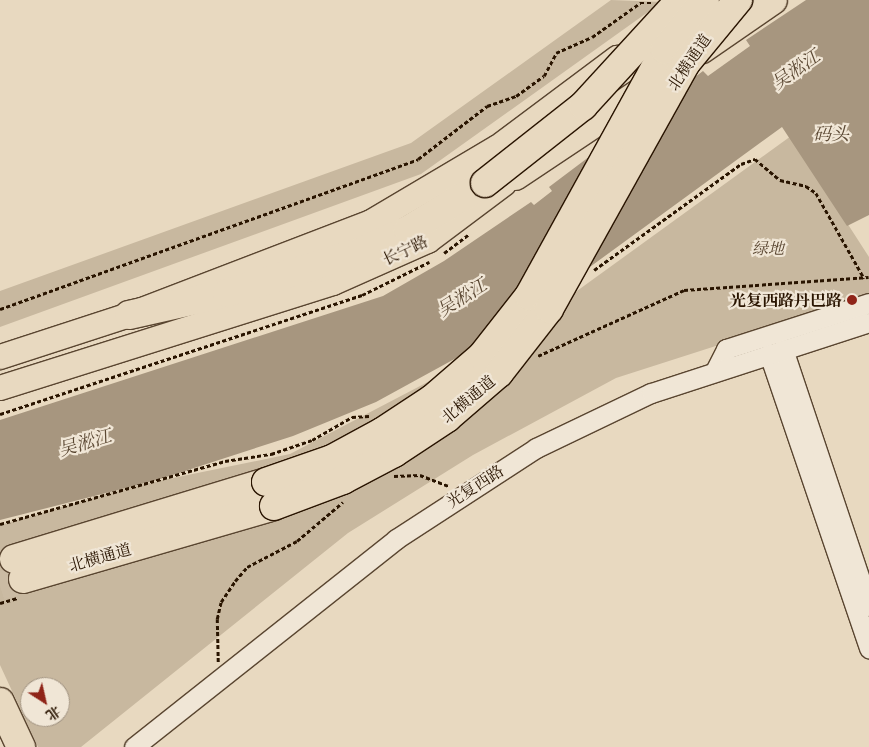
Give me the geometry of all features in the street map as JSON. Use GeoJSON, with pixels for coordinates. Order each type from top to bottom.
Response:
{"type":"FeatureCollection","features":[{"type":"Feature","properties":{"kind":"highway","name":"北横通道"},"geometry":{"type":"LineString","coordinates":[[18,569],[270,494],[343,480],[394,453],[447,418],[499,373],[549,309],[686,63],[738,0]]}},
{"type":"Feature","properties":{"kind":"highway"},"geometry":{"type":"LineString","coordinates":[[515,176],[773,0]]}},
{"type":"Feature","properties":{"kind":"highway","name":"北横通道"},"geometry":{"type":"LineString","coordinates":[[270,494],[382,432],[432,399],[482,356],[528,296],[666,50],[685,1]]}},
{"type":"Feature","properties":{"kind":"highway"},"geometry":{"type":"LineString","coordinates":[[129,315],[301,272],[408,230],[520,159],[583,106],[685,1]]}},
{"type":"Feature","properties":{"kind":"highway"},"geometry":{"type":"LineString","coordinates":[[0,702],[22,747]]}},
{"type":"Feature","properties":{"kind":"main road","name":"长宁路"},"geometry":{"type":"LineString","coordinates":[[0,388],[333,283],[428,240],[707,30],[752,0]]}},
{"type":"Feature","properties":{"kind":"main road"},"geometry":{"type":"LineString","coordinates":[[0,357],[129,315],[371,222],[432,188],[498,147],[685,1]]}},
{"type":"Feature","properties":{"kind":"street"},"geometry":{"type":"LineString","coordinates":[[685,1],[707,30]]}},
{"type":"Feature","properties":{"kind":"street"},"geometry":{"type":"LineString","coordinates":[[714,371],[726,349],[832,324],[869,303]]}},
{"type":"Feature","properties":{"kind":"street","name":"光复西路"},"geometry":{"type":"LineString","coordinates":[[134,747],[341,581],[464,492],[594,418],[714,371],[776,351],[832,324],[869,322]]}},
{"type":"Feature","properties":{"kind":"street"},"geometry":{"type":"LineString","coordinates":[[776,351],[869,606]]}},
{"type":"Feature","properties":{"kind":"street"},"geometry":{"type":"LineString","coordinates":[[776,351],[869,648]]}},
{"type":"Feature","properties":{"kind":"path"},"geometry":{"type":"LineString","coordinates":[[0,309],[418,159],[487,106],[516,96],[544,76],[556,53],[592,37],[640,3],[685,1]]}},
{"type":"Feature","properties":{"kind":"path"},"geometry":{"type":"LineString","coordinates":[[587,278],[741,164],[755,160],[780,180],[806,186],[816,193],[864,278]]}},
{"type":"Feature","properties":{"kind":"path"},"geometry":{"type":"LineString","coordinates":[[541,354],[544,348]]}},
{"type":"Feature","properties":{"kind":"path"},"geometry":{"type":"LineString","coordinates":[[0,524],[225,460],[271,454],[312,440],[352,417],[369,416],[375,422]]}},
{"type":"Feature","properties":{"kind":"path"},"geometry":{"type":"LineString","coordinates":[[383,477],[420,475],[464,492]]}},
{"type":"Feature","properties":{"kind":"path"},"geometry":{"type":"LineString","coordinates":[[220,678],[215,646],[217,619],[221,602],[247,567],[297,541],[351,494]]}},
{"type":"Feature","properties":{"kind":"green space"},"geometry":{"type":"Polygon","coordinates":[[[611,0],[662,2],[421,174],[0,327],[0,291],[411,143],[611,0]]]}},
{"type":"Feature","properties":{"kind":"green space","name":"绿地"},"geometry":{"type":"Polygon","coordinates":[[[791,136],[869,257],[869,297],[616,378],[473,455],[348,533],[81,747],[38,747],[29,727],[70,727],[70,677],[20,677],[20,708],[0,665],[0,525],[129,487],[290,454],[512,338],[791,136]]]}},
{"type":"Feature","properties":{"kind":"water"},"geometry":{"type":"Polygon","coordinates":[[[806,0],[869,0],[869,215],[847,226],[782,127],[491,339],[376,402],[293,436],[157,480],[0,520],[0,420],[383,296],[444,261],[531,202],[534,205],[552,191],[549,187],[703,71],[708,76],[750,46],[746,40],[806,0]]]}},
{"type":"Feature","properties":{"kind":"tunnel"},"geometry":{"type":"LineString","coordinates":[[0,586],[23,579]]}},
{"type":"Feature","properties":{"kind":"place","name":"光复西路丹巴路"},"geometry":{"type":"Point","coordinates":[852,300]}},
{"type":"Feature","properties":{"kind":"water label","name":"吴淞江"},"geometry":{"type":"Point","coordinates":[796,70]}},
{"type":"Feature","properties":{"kind":"water label","name":"码头"},"geometry":{"type":"Point","coordinates":[831,134]}},
{"type":"Feature","properties":{"kind":"water label","name":"吴淞江"},"geometry":{"type":"Point","coordinates":[462,298]}},
{"type":"Feature","properties":{"kind":"water label","name":"吴淞江"},"geometry":{"type":"Point","coordinates":[85,443]}}]}
